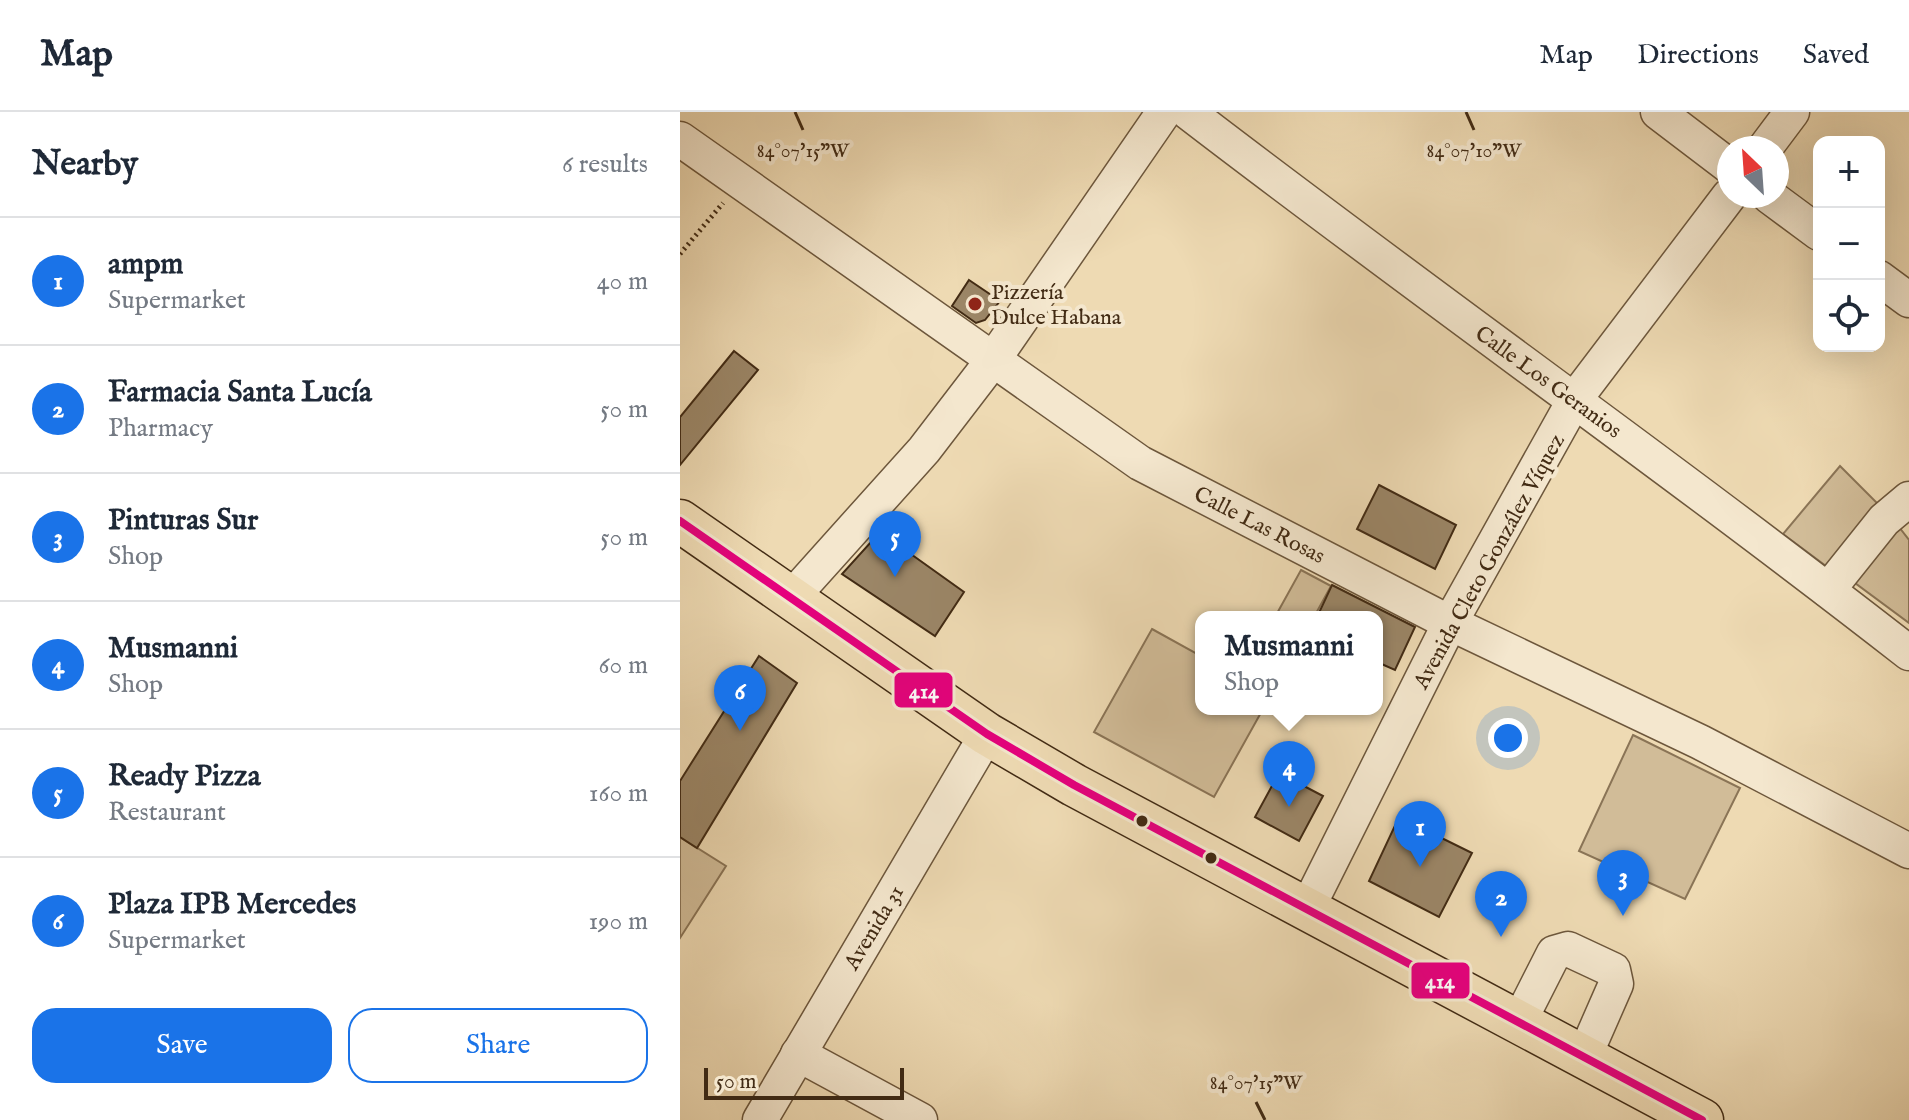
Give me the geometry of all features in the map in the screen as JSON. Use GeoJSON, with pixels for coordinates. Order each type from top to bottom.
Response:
{"type":"FeatureCollection","features":[{"type":"Feature","properties":{"kind":"main road"},"geometry":{"type":"LineString","coordinates":[[680,521],[987,734],[1074,785],[1308,907],[1702,1120]]}},
{"type":"Feature","properties":{"kind":"street"},"geometry":{"type":"LineString","coordinates":[[792,597],[924,450],[993,360],[1164,112]]}},
{"type":"Feature","properties":{"kind":"street","name":"Calle Los Geranios"},"geometry":{"type":"LineString","coordinates":[[1188,112],[1369,251],[1575,399],[1909,653]]}},
{"type":"Feature","properties":{"kind":"street"},"geometry":{"type":"LineString","coordinates":[[1658,112],[1717,157]]}},
{"type":"Feature","properties":{"kind":"street"},"geometry":{"type":"LineString","coordinates":[[1774,136],[1792,112]]}},
{"type":"Feature","properties":{"kind":"street","name":"Calle Las Rosas"},"geometry":{"type":"LineString","coordinates":[[680,139],[1140,463],[1450,623],[1700,742],[1896,843]]}},
{"type":"Feature","properties":{"kind":"street","name":"Avenida Cleto González Víquez"},"geometry":{"type":"LineString","coordinates":[[1308,907],[1450,623],[1575,399],[1720,208]]}},
{"type":"Feature","properties":{"kind":"street"},"geometry":{"type":"LineString","coordinates":[[1785,208],[1813,229]]}},
{"type":"Feature","properties":{"kind":"street"},"geometry":{"type":"LineString","coordinates":[[1882,280],[1909,300]]}},
{"type":"Feature","properties":{"kind":"street"},"geometry":{"type":"LineString","coordinates":[[1828,590],[1884,520],[1909,499]]}},
{"type":"Feature","properties":{"kind":"street","name":"Avenida 31"},"geometry":{"type":"LineString","coordinates":[[760,1120],[987,734]]}},
{"type":"Feature","properties":{"kind":"street"},"geometry":{"type":"LineString","coordinates":[[1519,1022],[1554,953],[1568,949],[1613,970],[1616,984],[1584,1057]]}},
{"type":"Feature","properties":{"kind":"street"},"geometry":{"type":"LineString","coordinates":[[798,1054],[920,1120]]}},
{"type":"Feature","properties":{"kind":"path"},"geometry":{"type":"LineString","coordinates":[[680,254],[741,182]]}},
{"type":"Feature","properties":{"kind":"shaded area"},"geometry":{"type":"Polygon","coordinates":[[[1840,466],[1881,507],[1830,569],[1783,534],[1840,466]]]}},
{"type":"Feature","properties":{"kind":"shaded area"},"geometry":{"type":"Polygon","coordinates":[[[1899,527],[1909,540],[1909,623],[1851,580],[1899,527]]]}},
{"type":"Feature","properties":{"kind":"shaded area"},"geometry":{"type":"Polygon","coordinates":[[[1301,570],[1331,586],[1317,611],[1278,611],[1301,570]]]}},
{"type":"Feature","properties":{"kind":"shaded area"},"geometry":{"type":"Polygon","coordinates":[[[1152,629],[1195,653],[1195,715],[1260,715],[1214,797],[1094,732],[1152,629]]]}},
{"type":"Feature","properties":{"kind":"shaded area"},"geometry":{"type":"Polygon","coordinates":[[[1633,735],[1740,788],[1685,899],[1579,851],[1633,735]]]}},
{"type":"Feature","properties":{"kind":"shaded area"},"geometry":{"type":"Polygon","coordinates":[[[680,837],[726,866],[680,938],[680,837]]]}},
{"type":"Feature","properties":{"kind":"building","name":"Pizzería Dulce Habana"},"geometry":{"type":"Polygon","coordinates":[[[969,280],[1000,301],[985,320],[976,323],[952,306],[969,280]]]}},
{"type":"Feature","properties":{"kind":"building"},"geometry":{"type":"Polygon","coordinates":[[[734,351],[758,370],[680,465],[680,417],[734,351]]]}},
{"type":"Feature","properties":{"kind":"building"},"geometry":{"type":"Polygon","coordinates":[[[1379,485],[1456,525],[1435,569],[1357,529],[1379,485]]]}},
{"type":"Feature","properties":{"kind":"building"},"geometry":{"type":"Polygon","coordinates":[[[880,532],[964,592],[935,636],[842,574],[880,532]]]}},
{"type":"Feature","properties":{"kind":"building"},"geometry":{"type":"Polygon","coordinates":[[[1332,585],[1415,627],[1395,670],[1383,665],[1383,611],[1320,611],[1332,585]]]}},
{"type":"Feature","properties":{"kind":"building"},"geometry":{"type":"Polygon","coordinates":[[[759,656],[797,683],[697,848],[680,837],[680,781],[759,656]]]}},
{"type":"Feature","properties":{"kind":"building"},"geometry":{"type":"Polygon","coordinates":[[[1279,773],[1323,796],[1299,841],[1255,817],[1279,773]]]}},
{"type":"Feature","properties":{"kind":"building"},"geometry":{"type":"Polygon","coordinates":[[[1399,817],[1472,853],[1439,917],[1369,881],[1399,817]]]}},
{"type":"Feature","properties":{"kind":"transit line","name":"414"},"geometry":{"type":"LineString","coordinates":[[680,521],[987,734],[1074,785],[1702,1120]]}},
{"type":"Feature","properties":{"kind":"place","name":"Pizzería Dulce Habana"},"geometry":{"type":"Point","coordinates":[975,304]}},
{"type":"Feature","properties":{"kind":"place","name":"Ready Pizza"},"geometry":{"type":"Point","coordinates":[895,577]}},
{"type":"Feature","properties":{"kind":"place","name":"Plaza IPB Mercedes"},"geometry":{"type":"Point","coordinates":[740,731]}},
{"type":"Feature","properties":{"kind":"place","name":"Musmanni"},"geometry":{"type":"Point","coordinates":[1289,807]}},
{"type":"Feature","properties":{"kind":"place","name":"ampm"},"geometry":{"type":"Point","coordinates":[1420,867]}},
{"type":"Feature","properties":{"kind":"place","name":"Pinturas Sur"},"geometry":{"type":"Point","coordinates":[1623,916]}},
{"type":"Feature","properties":{"kind":"place","name":"Farmacia Santa Lucía"},"geometry":{"type":"Point","coordinates":[1501,937]}}]}
